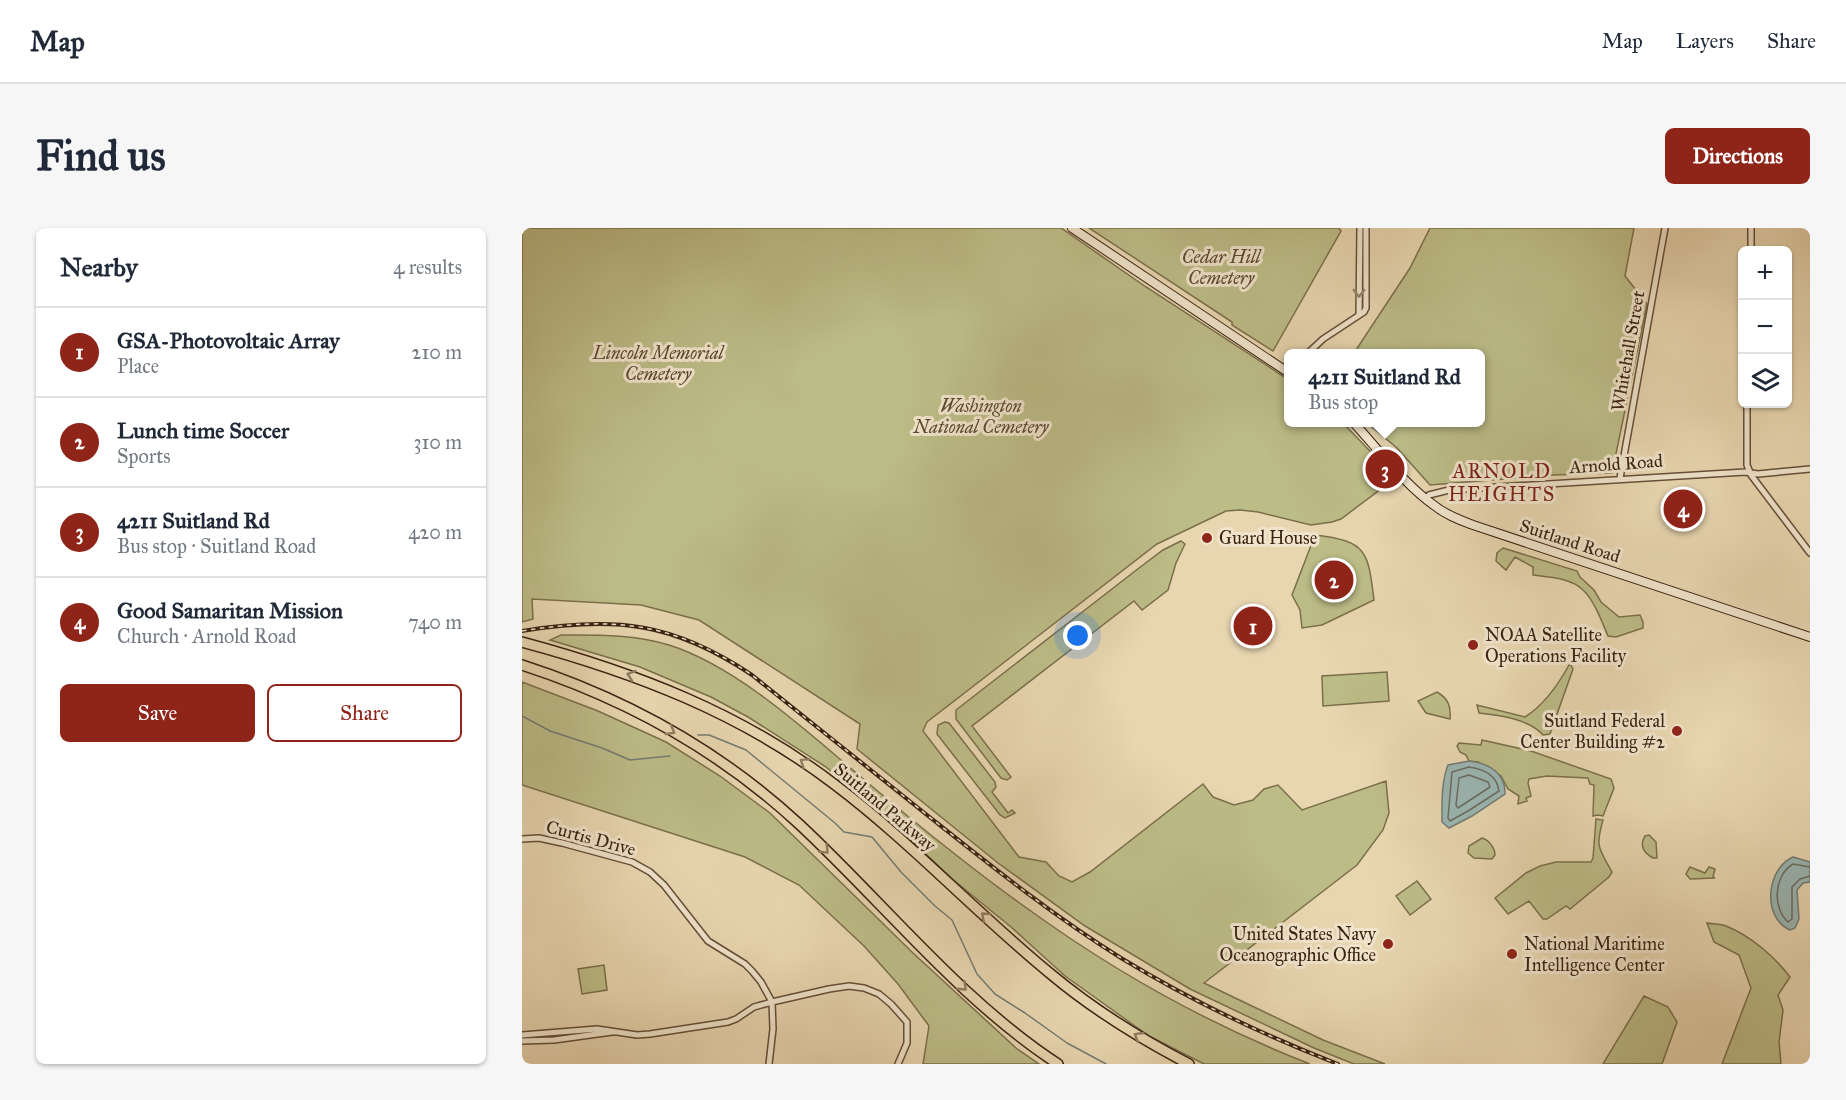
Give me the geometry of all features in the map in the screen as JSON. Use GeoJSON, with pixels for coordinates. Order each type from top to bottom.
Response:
{"type":"FeatureCollection","features":[{"type":"Feature","properties":{"kind":"highway","name":"Suitland Parkway"},"geometry":{"type":"LineString","coordinates":[[522,642],[592,662],[663,687],[715,710],[783,748],[834,783],[869,812],[1063,984],[1125,1028],[1189,1064]]}},
{"type":"Feature","properties":{"kind":"highway"},"geometry":{"type":"LineString","coordinates":[[522,665],[586,689],[648,718],[707,753],[744,779],[780,807],[819,843],[1011,1031],[1058,1064]]}},
{"type":"Feature","properties":{"kind":"main road"},"geometry":{"type":"LineString","coordinates":[[1072,228],[1284,370]]}},
{"type":"Feature","properties":{"kind":"main road","name":"Suitland Road"},"geometry":{"type":"LineString","coordinates":[[1357,427],[1426,499],[1442,511],[1473,525],[1810,637]]}},
{"type":"Feature","properties":{"kind":"street"},"geometry":{"type":"LineString","coordinates":[[1359,315],[1360,228]]}},
{"type":"Feature","properties":{"kind":"street"},"geometry":{"type":"LineString","coordinates":[[1313,349],[1366,308],[1366,228]]}},
{"type":"Feature","properties":{"kind":"street","name":"Whitehall Street"},"geometry":{"type":"LineString","coordinates":[[1620,478],[1665,228]]}},
{"type":"Feature","properties":{"kind":"street"},"geometry":{"type":"LineString","coordinates":[[1751,228],[1751,246]]}},
{"type":"Feature","properties":{"kind":"street"},"geometry":{"type":"LineString","coordinates":[[1747,408],[1750,472],[1810,553]]}},
{"type":"Feature","properties":{"kind":"street","name":"Arnold Road"},"geometry":{"type":"LineString","coordinates":[[1426,499],[1429,495],[1449,490],[1620,478],[1750,472],[1758,474],[1810,469]]}},
{"type":"Feature","properties":{"kind":"street","name":"Curtis Drive"},"geometry":{"type":"LineString","coordinates":[[522,839],[539,838],[562,843],[632,862],[650,872],[664,885],[708,941],[752,971],[762,982],[772,1002],[773,1029],[769,1064]]}},
{"type":"Feature","properties":{"kind":"street"},"geometry":{"type":"LineString","coordinates":[[522,1035],[597,1029],[637,1035],[650,1034],[728,1022],[754,1007],[849,986],[864,988],[879,994],[907,1022],[907,1043],[898,1064]]}},
{"type":"Feature","properties":{"kind":"street"},"geometry":{"type":"LineString","coordinates":[[522,1041],[554,1040],[614,1032]]}},
{"type":"Feature","properties":{"kind":"green space"},"geometry":{"type":"Polygon","coordinates":[[[522,228],[1061,228],[1146,287],[1284,377],[1284,427],[1347,427],[1391,473],[1392,479],[1341,519],[1332,522],[1311,525],[1258,512],[1226,511],[1157,544],[927,722],[923,731],[1019,857],[1046,862],[1059,876],[1072,882],[1090,872],[1203,784],[1213,797],[1234,805],[1253,800],[1264,789],[1278,785],[1302,810],[1386,781],[1389,813],[1383,830],[1357,865],[1204,983],[1323,1040],[1385,1064],[1354,1064],[1314,1048],[1190,989],[1085,926],[998,863],[857,749],[860,724],[699,620],[641,605],[532,599],[533,619],[522,622],[522,228]]]}},
{"type":"Feature","properties":{"kind":"green space","name":"Cedar Hill Cemetery"},"geometry":{"type":"Polygon","coordinates":[[[1089,228],[1339,228],[1341,231],[1273,351],[1089,228]]]}},
{"type":"Feature","properties":{"kind":"green space"},"geometry":{"type":"Polygon","coordinates":[[[1430,228],[1634,228],[1625,276],[1647,304],[1612,473],[1553,475],[1430,485],[1397,448],[1372,427],[1485,427],[1485,349],[1357,349],[1410,268],[1430,228]]]}},
{"type":"Feature","properties":{"kind":"green space"},"geometry":{"type":"Polygon","coordinates":[[[1315,535],[1345,541],[1362,551],[1370,570],[1374,600],[1322,625],[1302,628],[1300,610],[1292,595],[1315,535]]]}},
{"type":"Feature","properties":{"kind":"green space"},"geometry":{"type":"Polygon","coordinates":[[[1181,541],[1185,544],[1176,563],[1168,590],[1142,610],[1134,601],[972,726],[1011,777],[1007,780],[1001,778],[956,719],[956,710],[1139,568],[1163,550],[1181,541]]]}},
{"type":"Feature","properties":{"kind":"green space"},"geometry":{"type":"Polygon","coordinates":[[[1503,548],[1577,571],[1594,590],[1601,602],[1619,617],[1640,615],[1643,628],[1616,637],[1608,636],[1594,605],[1583,590],[1572,583],[1553,577],[1533,575],[1533,567],[1515,557],[1506,570],[1496,561],[1497,553],[1503,548]]]}},
{"type":"Feature","properties":{"kind":"green space"},"geometry":{"type":"Polygon","coordinates":[[[561,635],[615,636],[656,641],[695,655],[722,669],[799,724],[947,848],[1061,932],[1164,996],[1236,1032],[1310,1064],[1204,1064],[1149,1036],[1065,976],[1011,927],[951,878],[891,821],[826,767],[748,717],[711,697],[640,667],[550,640],[561,635]]]}},
{"type":"Feature","properties":{"kind":"green space"},"geometry":{"type":"Polygon","coordinates":[[[1569,665],[1573,669],[1550,734],[1543,735],[1530,725],[1513,719],[1479,713],[1477,705],[1525,717],[1550,694],[1569,665]]]}},
{"type":"Feature","properties":{"kind":"green space"},"geometry":{"type":"Polygon","coordinates":[[[1387,672],[1389,701],[1323,706],[1322,676],[1387,672]]]}},
{"type":"Feature","properties":{"kind":"green space"},"geometry":{"type":"Polygon","coordinates":[[[522,682],[598,711],[666,742],[720,776],[770,813],[913,953],[1016,1048],[1039,1064],[923,1064],[929,1026],[898,984],[864,946],[799,885],[745,857],[522,785],[522,682]]]}},
{"type":"Feature","properties":{"kind":"green space"},"geometry":{"type":"Polygon","coordinates":[[[1437,692],[1448,704],[1450,719],[1426,713],[1418,701],[1437,692]]]}},
{"type":"Feature","properties":{"kind":"green space"},"geometry":{"type":"Polygon","coordinates":[[[949,723],[995,782],[996,787],[992,792],[1008,813],[1012,810],[1015,813],[1005,818],[1000,815],[937,734],[938,725],[949,723]]]}},
{"type":"Feature","properties":{"kind":"green space"},"geometry":{"type":"Polygon","coordinates":[[[1482,740],[1531,751],[1611,779],[1614,788],[1603,816],[1593,816],[1594,785],[1590,784],[1588,778],[1547,776],[1529,779],[1531,796],[1526,798],[1527,801],[1518,804],[1519,796],[1508,789],[1501,776],[1478,762],[1469,761],[1457,746],[1459,743],[1481,745],[1482,740]]]}},
{"type":"Feature","properties":{"kind":"green space"},"geometry":{"type":"Polygon","coordinates":[[[1596,819],[1603,820],[1599,842],[1601,852],[1612,872],[1609,877],[1570,909],[1566,906],[1547,919],[1543,919],[1529,901],[1508,914],[1495,898],[1526,873],[1556,862],[1591,862],[1596,819]]]}},
{"type":"Feature","properties":{"kind":"green space"},"geometry":{"type":"Polygon","coordinates":[[[1649,835],[1656,842],[1657,858],[1653,858],[1643,849],[1643,840],[1649,835]]]}},
{"type":"Feature","properties":{"kind":"green space"},"geometry":{"type":"Polygon","coordinates":[[[1482,838],[1493,847],[1495,855],[1492,859],[1474,858],[1468,853],[1469,846],[1482,838]]]}},
{"type":"Feature","properties":{"kind":"green space"},"geometry":{"type":"Polygon","coordinates":[[[1690,867],[1705,873],[1709,867],[1715,869],[1713,877],[1715,878],[1690,879],[1686,874],[1690,867]]]}},
{"type":"Feature","properties":{"kind":"green space"},"geometry":{"type":"Polygon","coordinates":[[[1417,881],[1431,899],[1410,915],[1396,896],[1417,881]]]}},
{"type":"Feature","properties":{"kind":"green space"},"geometry":{"type":"Polygon","coordinates":[[[1707,923],[1726,926],[1744,935],[1770,955],[1790,977],[1778,995],[1783,1010],[1779,1042],[1781,1064],[1722,1064],[1751,988],[1739,955],[1714,942],[1707,923]]]}},
{"type":"Feature","properties":{"kind":"green space"},"geometry":{"type":"Polygon","coordinates":[[[604,965],[607,990],[582,994],[578,969],[604,965]]]}},
{"type":"Feature","properties":{"kind":"green space"},"geometry":{"type":"Polygon","coordinates":[[[1644,996],[1668,1007],[1677,1022],[1662,1064],[1603,1064],[1644,996]]]}},
{"type":"Feature","properties":{"kind":"water"},"geometry":{"type":"Polygon","coordinates":[[[1469,761],[1483,764],[1494,770],[1502,780],[1505,794],[1449,828],[1442,822],[1442,794],[1448,765],[1469,761]]]}},
{"type":"Feature","properties":{"kind":"water"},"geometry":{"type":"Polygon","coordinates":[[[1793,857],[1810,862],[1810,882],[1803,883],[1797,890],[1799,919],[1795,928],[1790,930],[1781,924],[1775,915],[1771,904],[1771,893],[1777,871],[1793,857]]]}},
{"type":"Feature","properties":{"kind":"waterway"},"geometry":{"type":"LineString","coordinates":[[522,716],[550,731],[630,760],[670,756]]}},
{"type":"Feature","properties":{"kind":"waterway"},"geometry":{"type":"LineString","coordinates":[[698,735],[709,735],[746,750],[844,832],[872,837],[901,872],[952,920],[977,974],[995,994],[1067,1043],[1106,1064]]}},
{"type":"Feature","properties":{"kind":"railway"},"geometry":{"type":"LineString","coordinates":[[522,631],[555,626],[615,624],[669,634],[723,657],[752,675],[998,871],[1095,942],[1200,1002],[1255,1029],[1338,1064]]}},
{"type":"Feature","properties":{"kind":"place","name":"4211 Suitland Rd"},"geometry":{"type":"Point","coordinates":[1385,469]}},
{"type":"Feature","properties":{"kind":"place","name":"Good Samaritan Mission"},"geometry":{"type":"Point","coordinates":[1683,509]}},
{"type":"Feature","properties":{"kind":"place","name":"Guard House"},"geometry":{"type":"Point","coordinates":[1207,538]}},
{"type":"Feature","properties":{"kind":"place","name":"Lunch time Soccer"},"geometry":{"type":"Point","coordinates":[1334,580]}},
{"type":"Feature","properties":{"kind":"place","name":"GSA-Photovoltaic Array"},"geometry":{"type":"Point","coordinates":[1253,626]}},
{"type":"Feature","properties":{"kind":"place","name":"NOAA Satellite Operations Facility"},"geometry":{"type":"Point","coordinates":[1473,645]}},
{"type":"Feature","properties":{"kind":"place","name":"Suitland Federal Center Building #2"},"geometry":{"type":"Point","coordinates":[1677,731]}},
{"type":"Feature","properties":{"kind":"place","name":"United States Navy Oceanographic Office"},"geometry":{"type":"Point","coordinates":[1388,944]}},
{"type":"Feature","properties":{"kind":"place","name":"National Maritime Intelligence Center"},"geometry":{"type":"Point","coordinates":[1512,954]}},
{"type":"Feature","properties":{"kind":"district","name":"ARNOLD HEIGHTS"},"geometry":{"type":"Point","coordinates":[1502,482]}},
{"type":"Feature","properties":{"kind":"park label","name":"Lincoln Memorial Cemetery"},"geometry":{"type":"Point","coordinates":[658,363]}},
{"type":"Feature","properties":{"kind":"park label","name":"Washington National Cemetery"},"geometry":{"type":"Point","coordinates":[981,416]}}]}
